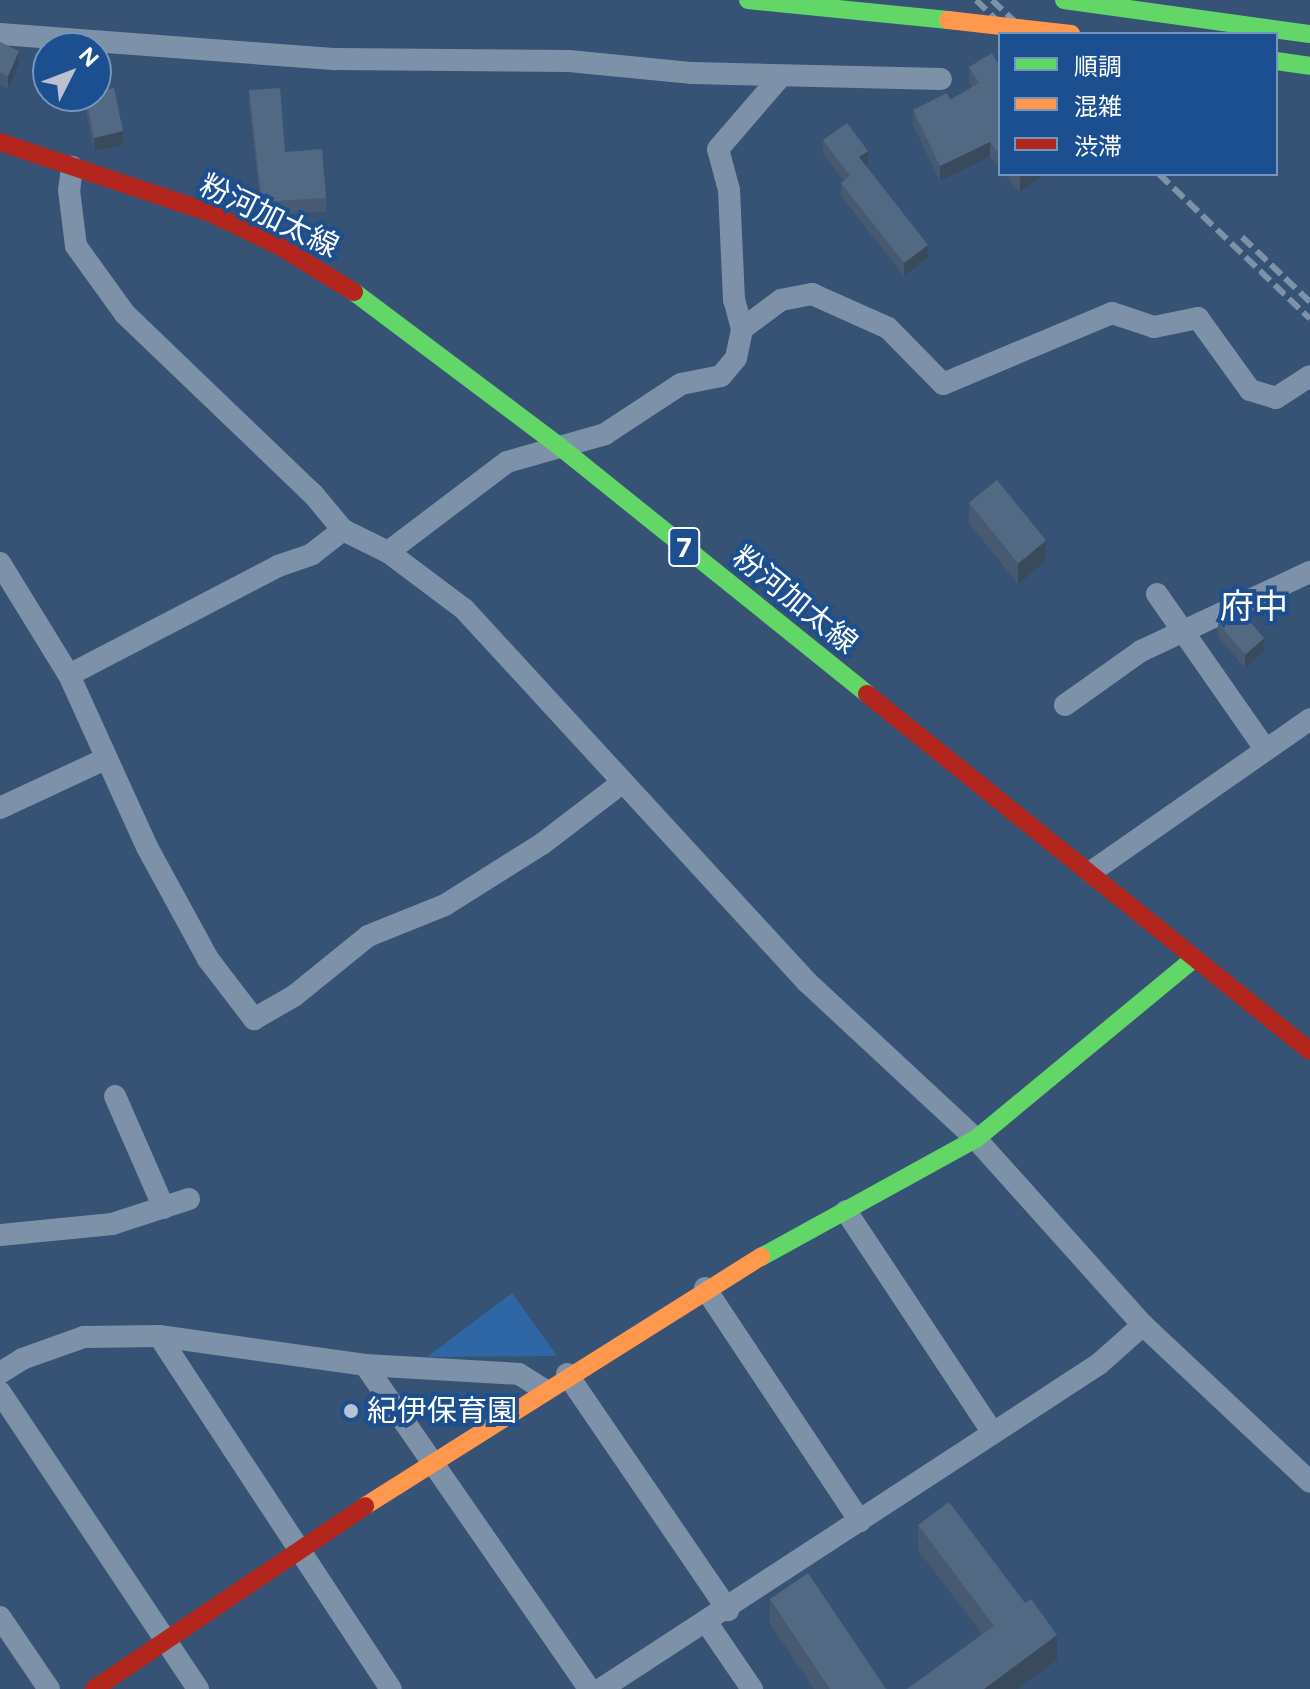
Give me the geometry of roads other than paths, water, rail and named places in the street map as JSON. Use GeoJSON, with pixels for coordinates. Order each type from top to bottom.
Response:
{"type":"FeatureCollection","features":[{"type":"Feature","properties":{"kind":"main road"},"geometry":{"type":"LineString","coordinates":[[748,0],[1053,32]]}},
{"type":"Feature","properties":{"kind":"main road"},"geometry":{"type":"LineString","coordinates":[[1064,0],[1310,34]]}},
{"type":"Feature","properties":{"kind":"main road"},"geometry":{"type":"LineString","coordinates":[[1278,61],[1310,66]]}},
{"type":"Feature","properties":{"kind":"main road","name":"粉河加太線"},"geometry":{"type":"LineString","coordinates":[[0,142],[208,212],[279,246],[372,303],[559,446],[1310,1051]]}},
{"type":"Feature","properties":{"kind":"main road"},"geometry":{"type":"LineString","coordinates":[[94,1689],[430,1462],[567,1374],[705,1288],[976,1139],[1195,958]]}},
{"type":"Feature","properties":{"kind":"street"},"geometry":{"type":"LineString","coordinates":[[0,34],[336,59],[569,61],[781,76],[941,79]]}},
{"type":"Feature","properties":{"kind":"street"},"geometry":{"type":"LineString","coordinates":[[388,552],[507,462],[605,434],[681,384],[721,376],[736,358],[742,329],[734,300],[729,190],[718,149],[781,76]]}},
{"type":"Feature","properties":{"kind":"street"},"geometry":{"type":"LineString","coordinates":[[72,167],[69,190],[76,246],[125,314],[313,494],[343,530],[388,552],[464,609],[807,982],[976,1139],[1143,1325],[1310,1482]]}},
{"type":"Feature","properties":{"kind":"street"},"geometry":{"type":"LineString","coordinates":[[742,329],[781,300],[812,294],[888,328],[943,384],[1112,313],[1154,327],[1198,318],[1250,390],[1276,398],[1310,376]]}},
{"type":"Feature","properties":{"kind":"street"},"geometry":{"type":"LineString","coordinates":[[69,675],[278,566],[312,554],[343,530]]}},
{"type":"Feature","properties":{"kind":"street"},"geometry":{"type":"LineString","coordinates":[[0,563],[69,675],[105,759],[208,959],[254,1019],[294,996],[368,936],[445,905],[542,844],[623,782]]}},
{"type":"Feature","properties":{"kind":"street"},"geometry":{"type":"LineString","coordinates":[[1065,705],[1141,651],[1310,572]]}},
{"type":"Feature","properties":{"kind":"street"},"geometry":{"type":"LineString","coordinates":[[1157,594],[1266,750]]}},
{"type":"Feature","properties":{"kind":"street"},"geometry":{"type":"LineString","coordinates":[[1091,872],[1310,719]]}},
{"type":"Feature","properties":{"kind":"street"},"geometry":{"type":"LineString","coordinates":[[0,808],[105,759]]}},
{"type":"Feature","properties":{"kind":"street"},"geometry":{"type":"LineString","coordinates":[[115,1096],[164,1208]]}},
{"type":"Feature","properties":{"kind":"street"},"geometry":{"type":"LineString","coordinates":[[0,1235],[112,1224],[189,1199]]}},
{"type":"Feature","properties":{"kind":"street"},"geometry":{"type":"LineString","coordinates":[[846,1211],[992,1432]]}},
{"type":"Feature","properties":{"kind":"street"},"geometry":{"type":"LineString","coordinates":[[705,1288],[860,1521]]}},
{"type":"Feature","properties":{"kind":"street"},"geometry":{"type":"LineString","coordinates":[[601,1689],[728,1610],[992,1432],[1099,1364],[1143,1325]]}},
{"type":"Feature","properties":{"kind":"street"},"geometry":{"type":"LineString","coordinates":[[159,1336],[391,1689]]}},
{"type":"Feature","properties":{"kind":"street"},"geometry":{"type":"LineString","coordinates":[[0,1373],[22,1359],[84,1337],[159,1336],[365,1365],[519,1374],[543,1389]]}},
{"type":"Feature","properties":{"kind":"street"},"geometry":{"type":"LineString","coordinates":[[365,1365],[589,1689]]}},
{"type":"Feature","properties":{"kind":"street"},"geometry":{"type":"LineString","coordinates":[[567,1374],[728,1610]]}},
{"type":"Feature","properties":{"kind":"street"},"geometry":{"type":"LineString","coordinates":[[0,1392],[198,1689]]}},
{"type":"Feature","properties":{"kind":"street"},"geometry":{"type":"LineString","coordinates":[[0,1617],[49,1689]]}},
{"type":"Feature","properties":{"kind":"street"},"geometry":{"type":"LineString","coordinates":[[707,1623],[752,1689]]}},
{"type":"Feature","properties":{"kind":"railway"},"geometry":{"type":"LineString","coordinates":[[976,0],[997,20]]}},
{"type":"Feature","properties":{"kind":"railway"},"geometry":{"type":"LineString","coordinates":[[992,0],[1026,32]]}},
{"type":"Feature","properties":{"kind":"railway"},"geometry":{"type":"LineString","coordinates":[[1161,176],[1310,319]]}},
{"type":"Feature","properties":{"kind":"railway"},"geometry":{"type":"LineString","coordinates":[[1242,237],[1310,302]]}},
{"type":"Feature","properties":{"kind":"place","name":"紀伊保育園"},"geometry":{"type":"Point","coordinates":[351,1411]}},
{"type":"Feature","properties":{"kind":"district","name":"府中"},"geometry":{"type":"Point","coordinates":[1254,607]}}]}
